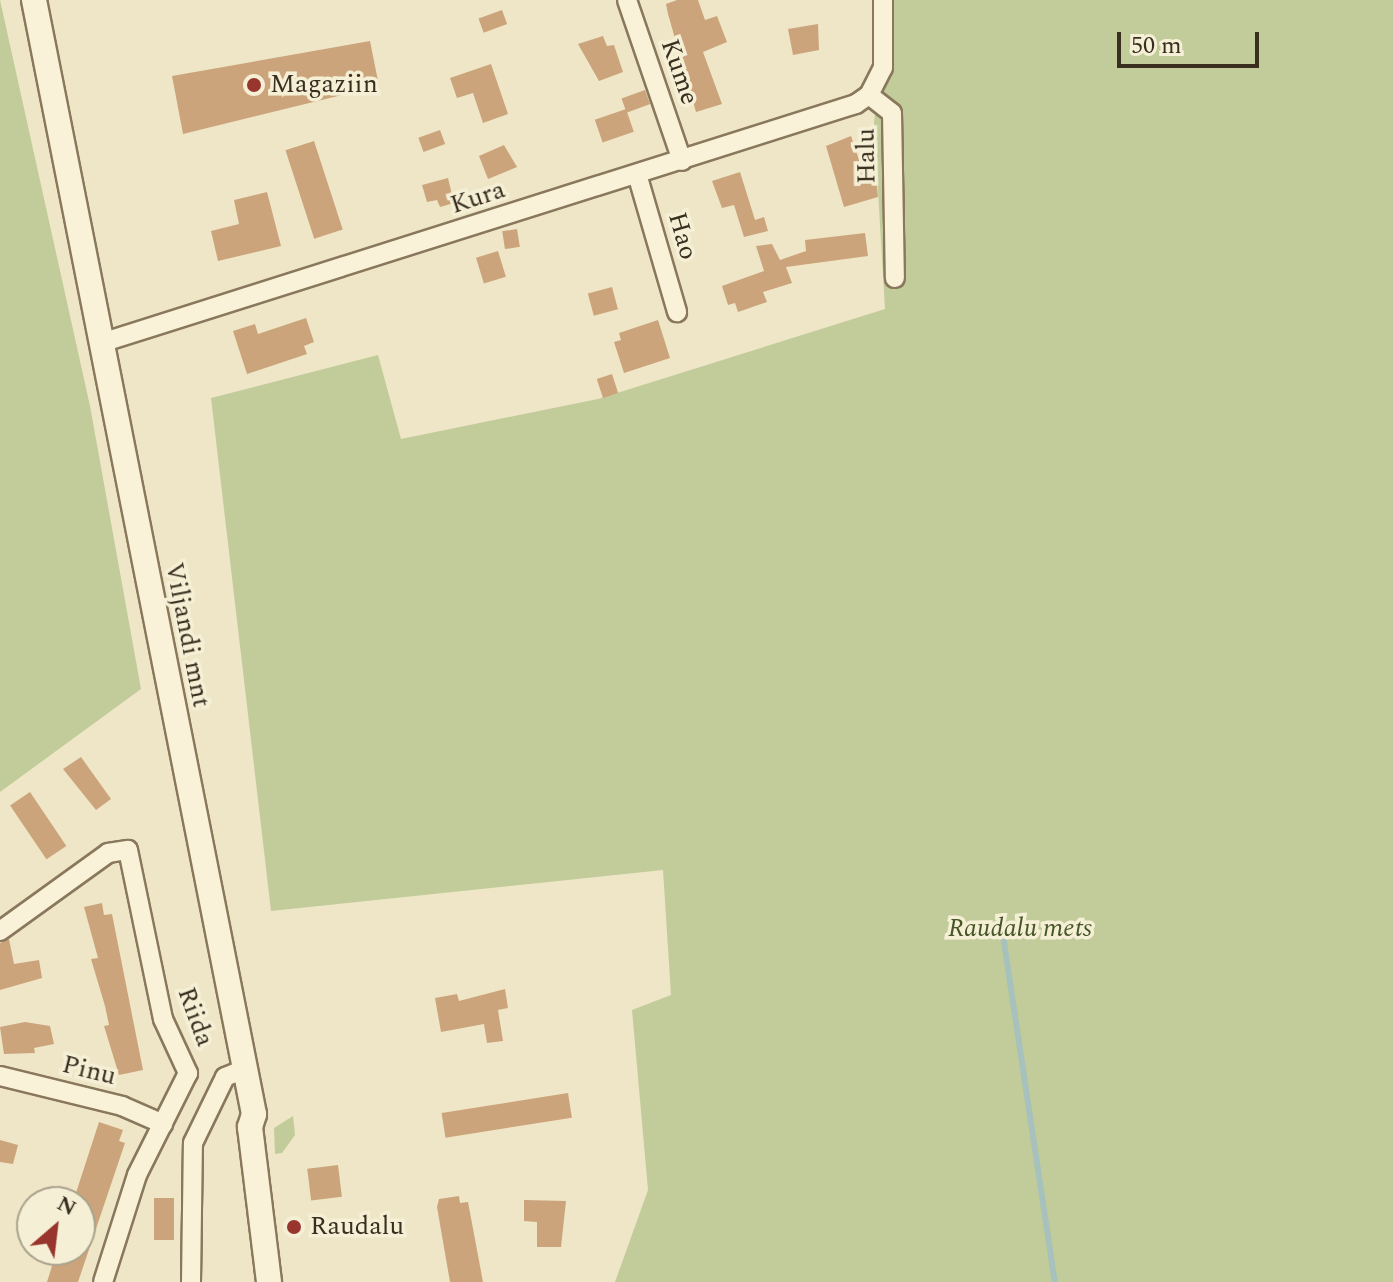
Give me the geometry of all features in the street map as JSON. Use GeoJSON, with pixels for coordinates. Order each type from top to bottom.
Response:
{"type":"FeatureCollection","features":[{"type":"Feature","properties":{"kind":"main road","name":"Viljandi mnt"},"geometry":{"type":"LineString","coordinates":[[34,0],[254,1114],[250,1127],[269,1282]]}},
{"type":"Feature","properties":{"kind":"main road"},"geometry":{"type":"LineString","coordinates":[[254,1114],[262,1130],[285,1282]]}},
{"type":"Feature","properties":{"kind":"street","name":"Kume"},"geometry":{"type":"LineString","coordinates":[[627,0],[682,161]]}},
{"type":"Feature","properties":{"kind":"street","name":"Halu"},"geometry":{"type":"LineString","coordinates":[[883,0],[883,68],[869,95],[892,113],[895,278]]}},
{"type":"Feature","properties":{"kind":"street","name":"Kura"},"geometry":{"type":"LineString","coordinates":[[101,343],[682,161],[869,95]]}},
{"type":"Feature","properties":{"kind":"street","name":"Hao"},"geometry":{"type":"LineString","coordinates":[[637,174],[677,312]]}},
{"type":"Feature","properties":{"kind":"street","name":"Riida"},"geometry":{"type":"LineString","coordinates":[[0,931],[108,853],[128,850],[163,1019],[188,1073],[137,1175],[103,1282]]}},
{"type":"Feature","properties":{"kind":"street"},"geometry":{"type":"LineString","coordinates":[[191,1282],[193,1143],[225,1077],[245,1069]]}},
{"type":"Feature","properties":{"kind":"street","name":"Pinu"},"geometry":{"type":"LineString","coordinates":[[0,1076],[122,1106],[163,1124]]}},
{"type":"Feature","properties":{"kind":"green space"},"geometry":{"type":"Polygon","coordinates":[[[0,0],[90,406],[141,689],[0,792],[0,0]]]}},
{"type":"Feature","properties":{"kind":"green space","name":"Raudalu mets"},"geometry":{"type":"Polygon","coordinates":[[[887,0],[1393,0],[1393,1282],[615,1282],[648,1190],[632,1010],[671,995],[663,870],[271,911],[211,398],[378,355],[401,439],[598,399],[885,309],[874,123],[887,0]]]}},
{"type":"Feature","properties":{"kind":"green space"},"geometry":{"type":"Polygon","coordinates":[[[293,1116],[295,1135],[282,1153],[275,1154],[274,1128],[293,1116]]]}},
{"type":"Feature","properties":{"kind":"building"},"geometry":{"type":"Polygon","coordinates":[[[677,0],[698,0],[705,20],[717,16],[727,42],[703,52],[722,104],[696,112],[666,4],[677,0]]]}},
{"type":"Feature","properties":{"kind":"building"},"geometry":{"type":"Polygon","coordinates":[[[502,10],[507,24],[484,33],[479,19],[502,10]]]}},
{"type":"Feature","properties":{"kind":"building"},"geometry":{"type":"Polygon","coordinates":[[[818,24],[819,50],[793,55],[788,29],[818,24]]]}},
{"type":"Feature","properties":{"kind":"building"},"geometry":{"type":"Polygon","coordinates":[[[603,36],[607,46],[614,45],[623,72],[599,81],[578,44],[603,36]]]}},
{"type":"Feature","properties":{"kind":"building","name":"Magaziin"},"geometry":{"type":"Polygon","coordinates":[[[370,41],[379,86],[183,134],[172,76],[370,41]]]}},
{"type":"Feature","properties":{"kind":"building"},"geometry":{"type":"Polygon","coordinates":[[[491,64],[508,114],[483,123],[473,93],[457,98],[450,78],[491,64]]]}},
{"type":"Feature","properties":{"kind":"building"},"geometry":{"type":"Polygon","coordinates":[[[645,90],[650,104],[627,113],[622,99],[645,90]]]}},
{"type":"Feature","properties":{"kind":"building"},"geometry":{"type":"Polygon","coordinates":[[[626,109],[634,132],[603,142],[595,120],[626,109]]]}},
{"type":"Feature","properties":{"kind":"building"},"geometry":{"type":"Polygon","coordinates":[[[440,130],[445,144],[424,152],[418,138],[440,130]]]}},
{"type":"Feature","properties":{"kind":"building"},"geometry":{"type":"Polygon","coordinates":[[[851,136],[866,180],[876,177],[878,197],[844,207],[826,146],[851,136]]]}},
{"type":"Feature","properties":{"kind":"building"},"geometry":{"type":"Polygon","coordinates":[[[314,141],[343,229],[314,239],[285,150],[314,141]]]}},
{"type":"Feature","properties":{"kind":"building"},"geometry":{"type":"Polygon","coordinates":[[[504,145],[517,167],[488,179],[479,156],[504,145]]]}},
{"type":"Feature","properties":{"kind":"building"},"geometry":{"type":"Polygon","coordinates":[[[740,172],[755,220],[764,217],[768,231],[744,237],[734,205],[722,208],[712,181],[740,172]]]}},
{"type":"Feature","properties":{"kind":"building"},"geometry":{"type":"Polygon","coordinates":[[[448,178],[454,203],[440,207],[437,200],[427,202],[422,185],[448,178]]]}},
{"type":"Feature","properties":{"kind":"building"},"geometry":{"type":"Polygon","coordinates":[[[267,192],[281,246],[218,261],[211,231],[239,224],[234,200],[267,192]]]}},
{"type":"Feature","properties":{"kind":"building"},"geometry":{"type":"Polygon","coordinates":[[[517,229],[520,247],[505,249],[502,231],[517,229]]]}},
{"type":"Feature","properties":{"kind":"building"},"geometry":{"type":"Polygon","coordinates":[[[865,233],[868,256],[786,267],[792,283],[763,292],[767,302],[738,312],[735,303],[728,305],[722,286],[764,271],[756,246],[772,244],[780,260],[806,251],[805,240],[865,233]]]}},
{"type":"Feature","properties":{"kind":"building"},"geometry":{"type":"Polygon","coordinates":[[[498,251],[506,277],[484,284],[476,258],[498,251]]]}},
{"type":"Feature","properties":{"kind":"building"},"geometry":{"type":"Polygon","coordinates":[[[612,287],[618,309],[594,316],[588,293],[612,287]]]}},
{"type":"Feature","properties":{"kind":"building"},"geometry":{"type":"Polygon","coordinates":[[[306,318],[314,342],[304,346],[307,354],[247,374],[233,331],[255,324],[258,334],[306,318]]]}},
{"type":"Feature","properties":{"kind":"building"},"geometry":{"type":"Polygon","coordinates":[[[658,320],[670,358],[624,373],[614,342],[621,340],[619,333],[658,320]]]}},
{"type":"Feature","properties":{"kind":"building"},"geometry":{"type":"Polygon","coordinates":[[[612,374],[618,393],[603,398],[597,379],[612,374]]]}},
{"type":"Feature","properties":{"kind":"building"},"geometry":{"type":"Polygon","coordinates":[[[81,757],[111,799],[96,810],[63,769],[81,757]]]}},
{"type":"Feature","properties":{"kind":"building"},"geometry":{"type":"Polygon","coordinates":[[[30,792],[66,846],[46,859],[10,805],[30,792]]]}},
{"type":"Feature","properties":{"kind":"building"},"geometry":{"type":"Polygon","coordinates":[[[102,903],[104,915],[112,914],[143,1070],[119,1075],[104,1026],[109,1025],[91,959],[98,958],[84,907],[102,903]]]}},
{"type":"Feature","properties":{"kind":"building"},"geometry":{"type":"Polygon","coordinates":[[[9,939],[14,964],[39,960],[42,978],[0,990],[0,943],[9,939]]]}},
{"type":"Feature","properties":{"kind":"building"},"geometry":{"type":"Polygon","coordinates":[[[505,989],[508,1008],[498,1010],[503,1041],[487,1043],[484,1024],[441,1032],[435,998],[457,994],[459,1001],[505,989]]]}},
{"type":"Feature","properties":{"kind":"building"},"geometry":{"type":"Polygon","coordinates":[[[25,1022],[50,1026],[54,1044],[34,1048],[35,1053],[4,1054],[0,1027],[25,1022]]]}},
{"type":"Feature","properties":{"kind":"building"},"geometry":{"type":"Polygon","coordinates":[[[568,1093],[572,1118],[445,1138],[442,1113],[568,1093]]]}},
{"type":"Feature","properties":{"kind":"building"},"geometry":{"type":"Polygon","coordinates":[[[99,1122],[123,1130],[119,1141],[125,1143],[96,1229],[96,1186],[78,1186],[99,1122]]]}},
{"type":"Feature","properties":{"kind":"building"},"geometry":{"type":"Polygon","coordinates":[[[0,1140],[18,1145],[13,1164],[0,1162],[0,1140]]]}},
{"type":"Feature","properties":{"kind":"building"},"geometry":{"type":"Polygon","coordinates":[[[338,1165],[342,1197],[311,1201],[307,1169],[338,1165]]]}},
{"type":"Feature","properties":{"kind":"building"},"geometry":{"type":"Polygon","coordinates":[[[459,1196],[460,1203],[468,1202],[483,1282],[450,1282],[437,1207],[439,1199],[459,1196]]]}},
{"type":"Feature","properties":{"kind":"building"},"geometry":{"type":"Polygon","coordinates":[[[154,1198],[174,1198],[174,1240],[154,1240],[154,1198]]]}},
{"type":"Feature","properties":{"kind":"building"},"geometry":{"type":"Polygon","coordinates":[[[524,1200],[566,1201],[561,1247],[537,1247],[537,1222],[524,1221],[524,1200]]]}},
{"type":"Feature","properties":{"kind":"building"},"geometry":{"type":"Polygon","coordinates":[[[52,1266],[83,1266],[78,1282],[47,1282],[52,1266]]]}},
{"type":"Feature","properties":{"kind":"waterway"},"geometry":{"type":"LineString","coordinates":[[1001,922],[1055,1282]]}},
{"type":"Feature","properties":{"kind":"place","name":"Magaziin"},"geometry":{"type":"Point","coordinates":[254,85]}},
{"type":"Feature","properties":{"kind":"place","name":"Raudalu"},"geometry":{"type":"Point","coordinates":[294,1227]}}]}
